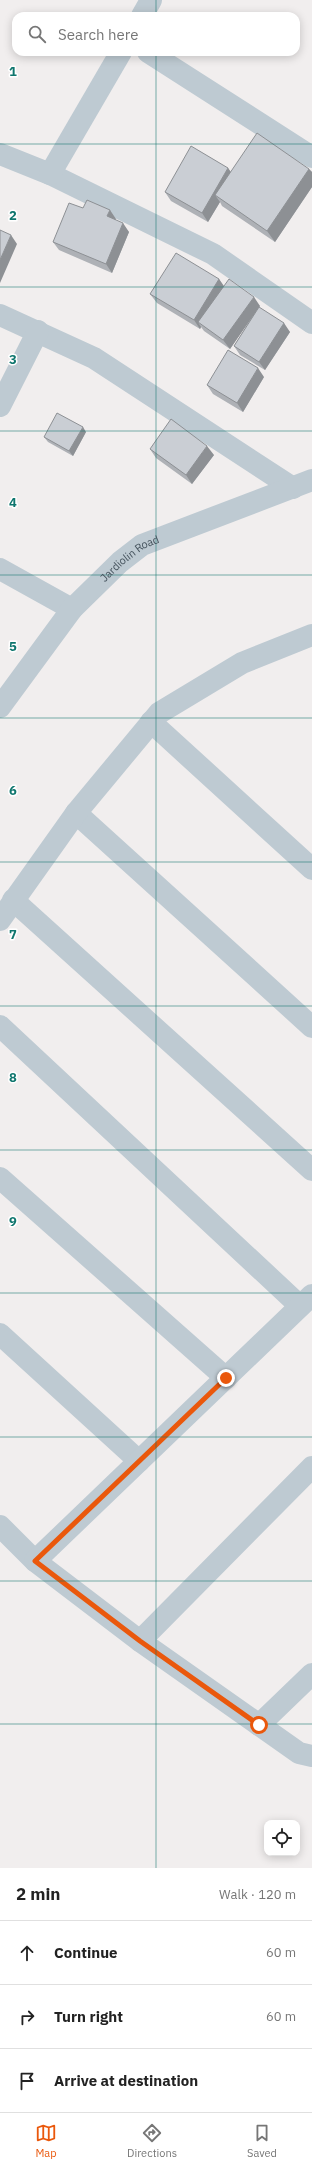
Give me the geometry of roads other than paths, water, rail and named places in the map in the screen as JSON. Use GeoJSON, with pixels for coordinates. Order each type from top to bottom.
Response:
{"type":"FeatureCollection","features":[{"type":"Feature","properties":{"kind":"street"},"geometry":{"type":"LineString","coordinates":[[144,12],[151,0]]}},
{"type":"Feature","properties":{"kind":"street"},"geometry":{"type":"LineString","coordinates":[[50,174],[119,56]]}},
{"type":"Feature","properties":{"kind":"street"},"geometry":{"type":"LineString","coordinates":[[154,56],[312,158]]}},
{"type":"Feature","properties":{"kind":"street"},"geometry":{"type":"LineString","coordinates":[[0,154],[50,174],[213,254],[312,324]]}},
{"type":"Feature","properties":{"kind":"street"},"geometry":{"type":"LineString","coordinates":[[0,315],[38,331],[94,358],[302,484]]}},
{"type":"Feature","properties":{"kind":"street"},"geometry":{"type":"LineString","coordinates":[[0,406],[38,331]]}},
{"type":"Feature","properties":{"kind":"street","name":"Jardiolin Road"},"geometry":{"type":"LineString","coordinates":[[0,707],[72,609],[120,562],[142,545],[302,484]]}},
{"type":"Feature","properties":{"kind":"street"},"geometry":{"type":"LineString","coordinates":[[0,569],[72,609]]}},
{"type":"Feature","properties":{"kind":"street"},"geometry":{"type":"LineString","coordinates":[[0,920],[76,813],[158,713],[242,663],[312,635]]}},
{"type":"Feature","properties":{"kind":"street"},"geometry":{"type":"LineString","coordinates":[[151,722],[312,869]]}},
{"type":"Feature","properties":{"kind":"street"},"geometry":{"type":"LineString","coordinates":[[76,813],[312,1027]]}},
{"type":"Feature","properties":{"kind":"street"},"geometry":{"type":"LineString","coordinates":[[13,900],[312,1170]]}},
{"type":"Feature","properties":{"kind":"street"},"geometry":{"type":"LineString","coordinates":[[0,1026],[306,1301],[35,1561]]}},
{"type":"Feature","properties":{"kind":"street"},"geometry":{"type":"LineString","coordinates":[[0,1178],[226,1378]]}},
{"type":"Feature","properties":{"kind":"street"},"geometry":{"type":"LineString","coordinates":[[0,1334],[139,1461]]}},
{"type":"Feature","properties":{"kind":"street"},"geometry":{"type":"LineString","coordinates":[[140,1641],[312,1467]]}},
{"type":"Feature","properties":{"kind":"street"},"geometry":{"type":"LineString","coordinates":[[0,1526],[35,1561],[140,1641],[298,1753],[312,1756]]}},
{"type":"Feature","properties":{"kind":"street"},"geometry":{"type":"LineString","coordinates":[[259,1725],[312,1674]]}}]}
